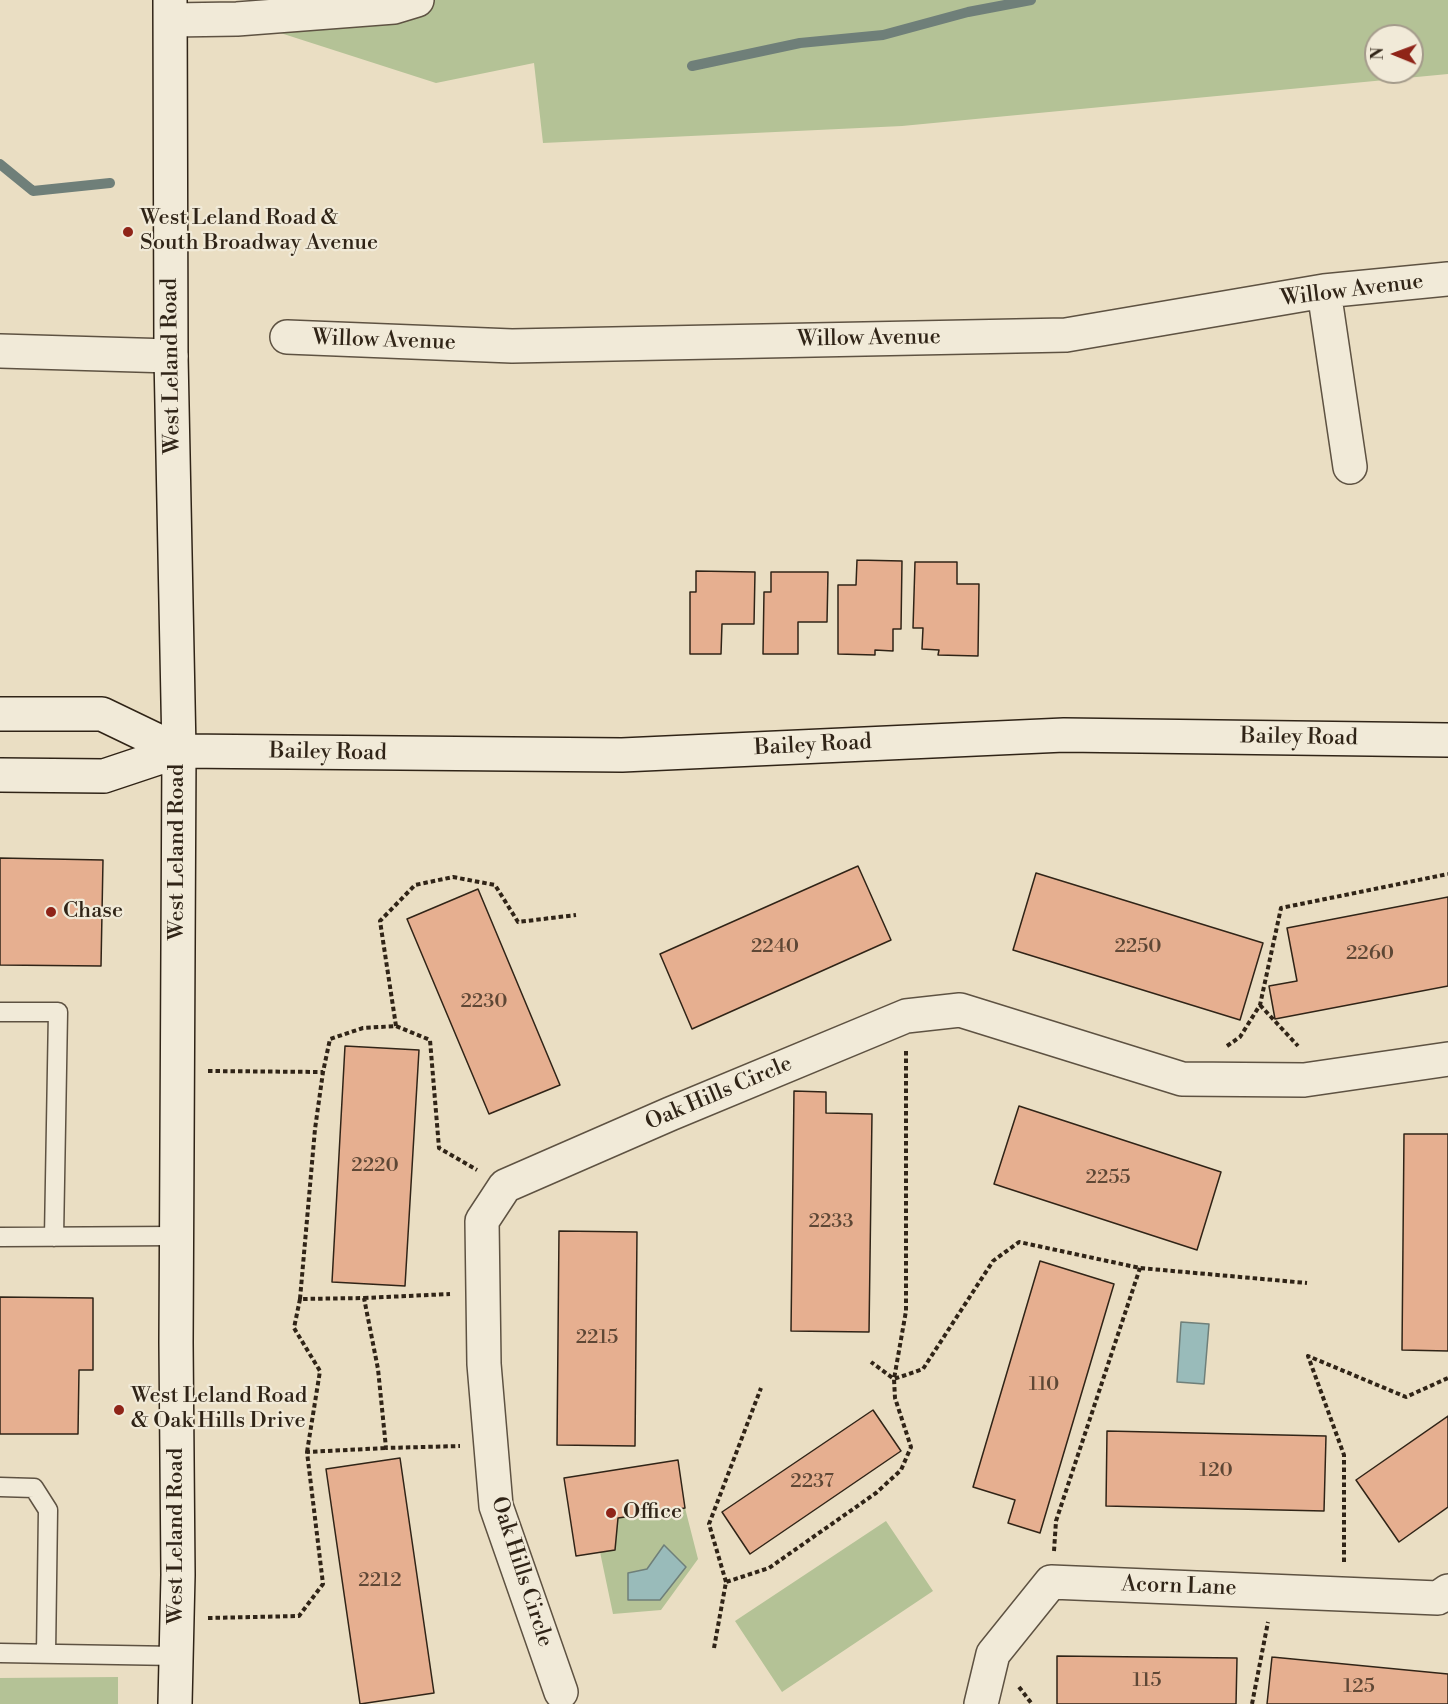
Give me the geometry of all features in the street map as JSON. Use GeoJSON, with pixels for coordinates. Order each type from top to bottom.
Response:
{"type":"FeatureCollection","features":[{"type":"Feature","properties":{"kind":"street"},"geometry":{"type":"LineString","coordinates":[[170,10],[237,20],[394,7],[417,0]]}},
{"type":"Feature","properties":{"kind":"street","name":"West Leland Road"},"geometry":{"type":"LineString","coordinates":[[170,10],[171,356],[179,751],[175,1704]]}},
{"type":"Feature","properties":{"kind":"street","name":"Willow Avenue"},"geometry":{"type":"LineString","coordinates":[[287,337],[512,346],[1066,335],[1324,291],[1448,279]]}},
{"type":"Feature","properties":{"kind":"street"},"geometry":{"type":"LineString","coordinates":[[1324,291],[1350,467]]}},
{"type":"Feature","properties":{"kind":"street"},"geometry":{"type":"LineString","coordinates":[[0,351],[171,356]]}},
{"type":"Feature","properties":{"kind":"street","name":"Bailey Road"},"geometry":{"type":"LineString","coordinates":[[0,714],[102,714],[179,751]]}},
{"type":"Feature","properties":{"kind":"street","name":"Bailey Road"},"geometry":{"type":"LineString","coordinates":[[0,775],[104,776],[179,751],[622,755],[1064,735],[1448,740]]}},
{"type":"Feature","properties":{"kind":"street","name":"Oak Hills Circle"},"geometry":{"type":"LineString","coordinates":[[560,1700],[496,1506],[484,1364],[482,1221],[505,1186],[670,1114],[906,1016],[960,1010],[1182,1079],[1304,1080],[1448,1059]]}},
{"type":"Feature","properties":{"kind":"street"},"geometry":{"type":"LineString","coordinates":[[981,1704],[993,1654],[1051,1582]]}},
{"type":"Feature","properties":{"kind":"street","name":"Acorn Lane"},"geometry":{"type":"LineString","coordinates":[[1051,1582],[1438,1598],[1448,1591]]}},
{"type":"Feature","properties":{"kind":"lane"},"geometry":{"type":"LineString","coordinates":[[0,1012],[58,1012],[54,1237]]}},
{"type":"Feature","properties":{"kind":"lane"},"geometry":{"type":"LineString","coordinates":[[0,1237],[176,1236]]}},
{"type":"Feature","properties":{"kind":"lane"},"geometry":{"type":"LineString","coordinates":[[0,1487],[34,1488],[48,1510],[46,1654]]}},
{"type":"Feature","properties":{"kind":"lane"},"geometry":{"type":"LineString","coordinates":[[0,1653],[176,1656]]}},
{"type":"Feature","properties":{"kind":"path"},"geometry":{"type":"LineString","coordinates":[[1182,1079],[1240,1037],[1260,1005],[1281,908],[1448,874]]}},
{"type":"Feature","properties":{"kind":"path"},"geometry":{"type":"LineString","coordinates":[[396,1026],[380,921],[415,885],[453,877],[495,885],[518,922],[576,915]]}},
{"type":"Feature","properties":{"kind":"path"},"geometry":{"type":"LineString","coordinates":[[1260,1005],[1327,1077]]}},
{"type":"Feature","properties":{"kind":"path"},"geometry":{"type":"LineString","coordinates":[[726,1582],[769,1568],[876,1492],[901,1470],[911,1447],[895,1398],[894,1379],[906,1311],[906,1016]]}},
{"type":"Feature","properties":{"kind":"path"},"geometry":{"type":"LineString","coordinates":[[177,1619],[299,1616],[322,1584],[307,1452],[320,1371],[294,1328],[300,1299],[315,1129],[330,1039],[363,1028],[396,1026],[430,1040],[439,1148],[505,1186]]}},
{"type":"Feature","properties":{"kind":"path"},"geometry":{"type":"LineString","coordinates":[[178,1071],[323,1072]]}},
{"type":"Feature","properties":{"kind":"path"},"geometry":{"type":"LineString","coordinates":[[894,1379],[923,1369],[993,1261],[1019,1242],[1140,1268],[1307,1283]]}},
{"type":"Feature","properties":{"kind":"path"},"geometry":{"type":"LineString","coordinates":[[1051,1582],[1056,1521],[1140,1268]]}},
{"type":"Feature","properties":{"kind":"path"},"geometry":{"type":"LineString","coordinates":[[300,1299],[483,1293]]}},
{"type":"Feature","properties":{"kind":"path"},"geometry":{"type":"LineString","coordinates":[[364,1298],[378,1369],[386,1448]]}},
{"type":"Feature","properties":{"kind":"path"},"geometry":{"type":"LineString","coordinates":[[1344,1594],[1344,1455],[1308,1356],[1406,1397],[1448,1378]]}},
{"type":"Feature","properties":{"kind":"path"},"geometry":{"type":"LineString","coordinates":[[871,1362],[894,1379]]}},
{"type":"Feature","properties":{"kind":"path"},"geometry":{"type":"LineString","coordinates":[[714,1648],[726,1582],[709,1524],[761,1388]]}},
{"type":"Feature","properties":{"kind":"path"},"geometry":{"type":"LineString","coordinates":[[307,1452],[491,1446]]}},
{"type":"Feature","properties":{"kind":"path"},"geometry":{"type":"LineString","coordinates":[[1253,1704],[1274,1591]]}},
{"type":"Feature","properties":{"kind":"green space"},"geometry":{"type":"Polygon","coordinates":[[[417,0],[1448,0],[1448,74],[1424,76],[1424,24],[1364,24],[1364,82],[902,126],[543,143],[534,63],[436,83],[237,19],[417,0]]]}},
{"type":"Feature","properties":{"kind":"green space"},"geometry":{"type":"Polygon","coordinates":[[[685,1508],[698,1559],[661,1610],[613,1614],[600,1552],[615,1550],[618,1518],[685,1508]]]}},
{"type":"Feature","properties":{"kind":"green space"},"geometry":{"type":"Polygon","coordinates":[[[886,1521],[933,1591],[782,1692],[735,1621],[886,1521]]]}},
{"type":"Feature","properties":{"kind":"green space"},"geometry":{"type":"Polygon","coordinates":[[[118,1677],[118,1704],[0,1704],[0,1678],[118,1677]]]}},
{"type":"Feature","properties":{"kind":"water"},"geometry":{"type":"Polygon","coordinates":[[[1181,1322],[1209,1324],[1204,1384],[1177,1382],[1181,1322]]]}},
{"type":"Feature","properties":{"kind":"water"},"geometry":{"type":"Polygon","coordinates":[[[664,1545],[686,1567],[660,1600],[628,1600],[628,1573],[647,1569],[664,1545]]]}},
{"type":"Feature","properties":{"kind":"building"},"geometry":{"type":"Polygon","coordinates":[[[857,560],[902,561],[901,629],[893,629],[893,651],[875,650],[875,655],[838,654],[838,585],[856,585],[857,560]]]}},
{"type":"Feature","properties":{"kind":"building"},"geometry":{"type":"Polygon","coordinates":[[[915,562],[957,562],[957,584],[979,584],[978,656],[938,655],[939,650],[922,649],[923,628],[913,628],[915,562]]]}},
{"type":"Feature","properties":{"kind":"building"},"geometry":{"type":"Polygon","coordinates":[[[696,571],[755,572],[754,624],[722,624],[721,654],[690,654],[690,592],[696,592],[696,571]]]}},
{"type":"Feature","properties":{"kind":"building"},"geometry":{"type":"Polygon","coordinates":[[[771,572],[828,572],[827,622],[798,622],[798,654],[763,654],[764,592],[771,592],[771,572]]]}},
{"type":"Feature","properties":{"kind":"building","name":"Chase"},"geometry":{"type":"Polygon","coordinates":[[[0,858],[103,860],[101,966],[0,965],[0,858]]]}},
{"type":"Feature","properties":{"kind":"building"},"geometry":{"type":"Polygon","coordinates":[[[858,866],[891,940],[692,1029],[660,954],[858,866]]]}},
{"type":"Feature","properties":{"kind":"building"},"geometry":{"type":"Polygon","coordinates":[[[1036,873],[1263,943],[1240,1020],[1013,950],[1036,873]]]}},
{"type":"Feature","properties":{"kind":"building"},"geometry":{"type":"Polygon","coordinates":[[[478,889],[560,1085],[489,1114],[407,919],[478,889]]]}},
{"type":"Feature","properties":{"kind":"building"},"geometry":{"type":"Polygon","coordinates":[[[1448,897],[1448,986],[1275,1019],[1269,986],[1297,981],[1287,928],[1448,897]]]}},
{"type":"Feature","properties":{"kind":"building"},"geometry":{"type":"Polygon","coordinates":[[[345,1046],[419,1050],[405,1286],[332,1282],[345,1046]]]}},
{"type":"Feature","properties":{"kind":"building"},"geometry":{"type":"Polygon","coordinates":[[[794,1091],[826,1092],[826,1113],[872,1114],[869,1332],[791,1331],[794,1091]]]}},
{"type":"Feature","properties":{"kind":"building"},"geometry":{"type":"Polygon","coordinates":[[[1019,1106],[1221,1172],[1197,1250],[994,1184],[1019,1106]]]}},
{"type":"Feature","properties":{"kind":"building"},"geometry":{"type":"Polygon","coordinates":[[[1404,1134],[1448,1134],[1448,1351],[1402,1350],[1404,1134]]]}},
{"type":"Feature","properties":{"kind":"building"},"geometry":{"type":"Polygon","coordinates":[[[559,1231],[637,1232],[635,1446],[557,1445],[559,1231]]]}},
{"type":"Feature","properties":{"kind":"building"},"geometry":{"type":"Polygon","coordinates":[[[1040,1261],[1114,1284],[1040,1533],[1008,1523],[1015,1500],[973,1487],[1040,1261]]]}},
{"type":"Feature","properties":{"kind":"building"},"geometry":{"type":"Polygon","coordinates":[[[0,1297],[93,1298],[93,1370],[79,1370],[78,1434],[0,1434],[0,1297]]]}},
{"type":"Feature","properties":{"kind":"building"},"geometry":{"type":"Polygon","coordinates":[[[873,1410],[901,1451],[750,1554],[722,1512],[873,1410]]]}},
{"type":"Feature","properties":{"kind":"building"},"geometry":{"type":"Polygon","coordinates":[[[1448,1416],[1448,1507],[1399,1542],[1356,1480],[1448,1416]]]}},
{"type":"Feature","properties":{"kind":"building"},"geometry":{"type":"Polygon","coordinates":[[[1107,1431],[1326,1436],[1324,1511],[1106,1506],[1107,1431]]]}},
{"type":"Feature","properties":{"kind":"building"},"geometry":{"type":"Polygon","coordinates":[[[400,1458],[434,1693],[360,1704],[326,1469],[400,1458]]]}},
{"type":"Feature","properties":{"kind":"building","name":"Office"},"geometry":{"type":"Polygon","coordinates":[[[678,1460],[685,1508],[618,1518],[615,1550],[576,1556],[564,1478],[678,1460]]]}},
{"type":"Feature","properties":{"kind":"building"},"geometry":{"type":"Polygon","coordinates":[[[1057,1656],[1237,1658],[1236,1704],[1057,1704],[1057,1656]]]}},
{"type":"Feature","properties":{"kind":"building"},"geometry":{"type":"Polygon","coordinates":[[[1272,1657],[1448,1674],[1448,1704],[1267,1704],[1272,1657]]]}},
{"type":"Feature","properties":{"kind":"waterway"},"geometry":{"type":"LineString","coordinates":[[692,66],[800,43],[883,35],[968,12],[1031,0]]}},
{"type":"Feature","properties":{"kind":"waterway"},"geometry":{"type":"LineString","coordinates":[[0,164],[33,191],[110,183]]}},
{"type":"Feature","properties":{"kind":"place","name":"West Leland Road & South Broadway Avenue"},"geometry":{"type":"Point","coordinates":[128,232]}},
{"type":"Feature","properties":{"kind":"place","name":"Chase"},"geometry":{"type":"Point","coordinates":[51,912]}},
{"type":"Feature","properties":{"kind":"place","name":"West Leland Road & Oak Hills Drive"},"geometry":{"type":"Point","coordinates":[119,1410]}},
{"type":"Feature","properties":{"kind":"place","name":"Office"},"geometry":{"type":"Point","coordinates":[611,1513]}}]}
